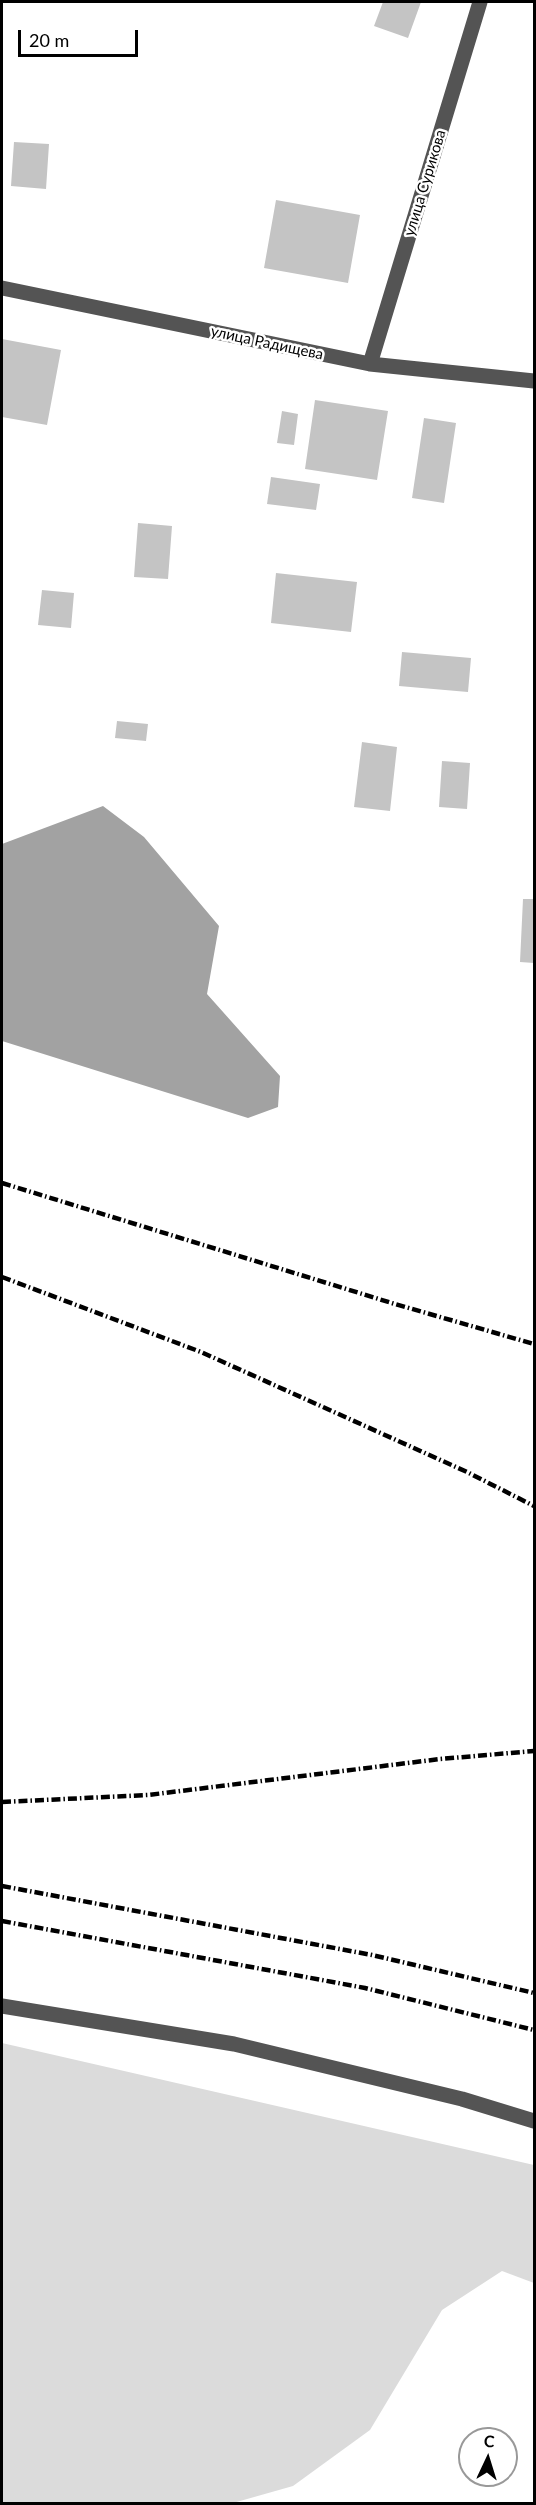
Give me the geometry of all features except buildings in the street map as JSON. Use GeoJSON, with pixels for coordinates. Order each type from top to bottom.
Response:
{"type":"FeatureCollection","features":[{"type":"Feature","properties":{"kind":"street","name":"улица Сурикова"},"geometry":{"type":"LineString","coordinates":[[370,364],[480,2]]}},
{"type":"Feature","properties":{"kind":"street","name":"улица Радищева"},"geometry":{"type":"LineString","coordinates":[[2,288],[370,364],[534,381]]}},
{"type":"Feature","properties":{"kind":"street"},"geometry":{"type":"LineString","coordinates":[[2,2006],[234,2044],[462,2099],[534,2121]]}},
{"type":"Feature","properties":{"kind":"shaded area"},"geometry":{"type":"Polygon","coordinates":[[[103,806],[144,837],[219,926],[207,994],[280,1076],[278,1107],[248,1118],[2,1041],[2,844],[103,806]]]}},
{"type":"Feature","properties":{"kind":"shaded area"},"geometry":{"type":"Polygon","coordinates":[[[2,2043],[534,2165],[534,2283],[502,2271],[442,2310],[370,2430],[293,2486],[233,2503],[2,2502],[2,2043]]]}},
{"type":"Feature","properties":{"kind":"railway"},"geometry":{"type":"LineString","coordinates":[[2,1183],[395,1304],[534,1344]]}},
{"type":"Feature","properties":{"kind":"railway"},"geometry":{"type":"LineString","coordinates":[[2,1277],[201,1352],[467,1472],[534,1506]]}},
{"type":"Feature","properties":{"kind":"railway"},"geometry":{"type":"LineString","coordinates":[[2,1802],[148,1795],[440,1759],[534,1751]]}},
{"type":"Feature","properties":{"kind":"railway"},"geometry":{"type":"LineString","coordinates":[[2,1886],[372,1955],[534,1993]]}},
{"type":"Feature","properties":{"kind":"railway"},"geometry":{"type":"LineString","coordinates":[[2,1921],[365,1988],[534,2030]]}}]}
